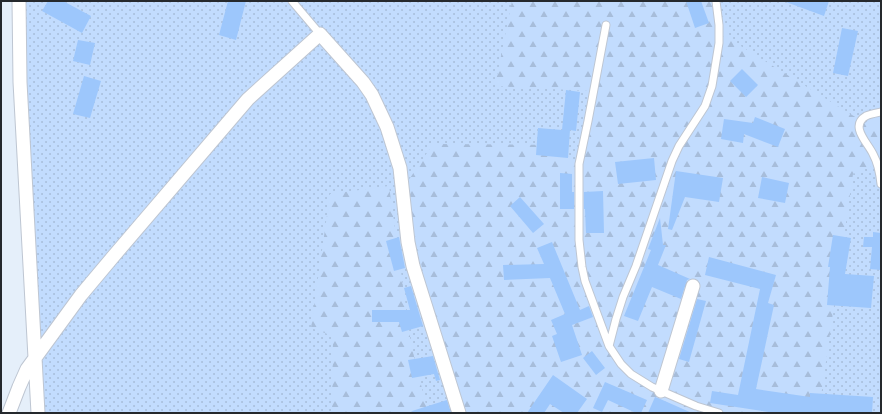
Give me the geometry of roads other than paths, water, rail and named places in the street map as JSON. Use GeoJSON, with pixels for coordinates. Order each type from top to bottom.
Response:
{"type":"FeatureCollection","features":[{"type":"Feature","properties":{"kind":"street"},"geometry":{"type":"LineString","coordinates":[[19,1],[20,82],[38,413]]}},
{"type":"Feature","properties":{"kind":"street"},"geometry":{"type":"LineString","coordinates":[[9,413],[23,376],[81,296],[112,258],[248,98],[320,34],[372,95],[387,127],[400,168],[408,242],[413,266],[459,413]]}},
{"type":"Feature","properties":{"kind":"street"},"geometry":{"type":"LineString","coordinates":[[661,391],[693,286]]}},
{"type":"Feature","properties":{"kind":"lane"},"geometry":{"type":"LineString","coordinates":[[292,1],[320,34]]}},
{"type":"Feature","properties":{"kind":"lane"},"geometry":{"type":"LineString","coordinates":[[609,346],[623,297],[636,266],[672,161],[679,146],[705,106],[712,86],[719,43],[719,25],[716,1]]}},
{"type":"Feature","properties":{"kind":"lane"},"geometry":{"type":"LineString","coordinates":[[606,25],[579,164],[579,240],[585,281],[609,346],[621,364],[631,374],[661,391],[696,406],[719,413]]}},
{"type":"Feature","properties":{"kind":"lane"},"geometry":{"type":"LineString","coordinates":[[881,112],[867,115],[860,122],[859,127],[862,137],[874,154],[881,184]]}}]}
